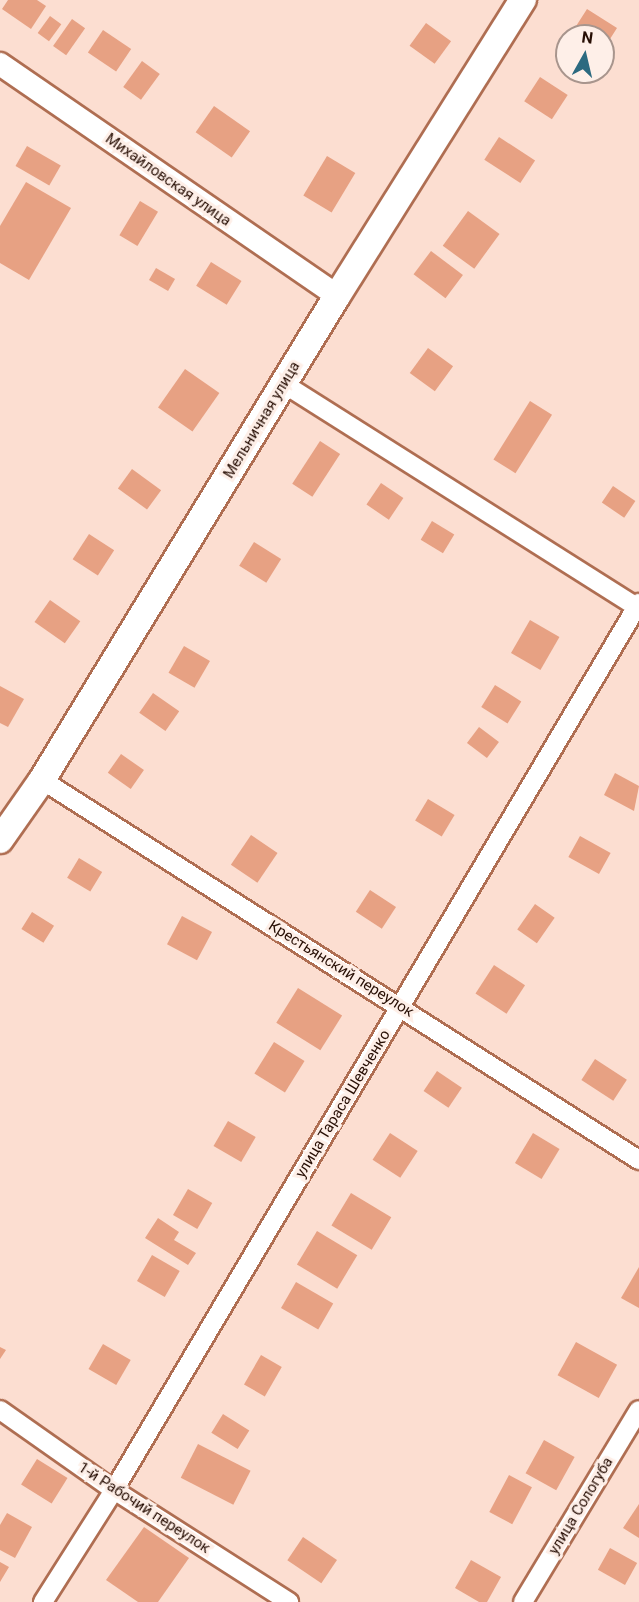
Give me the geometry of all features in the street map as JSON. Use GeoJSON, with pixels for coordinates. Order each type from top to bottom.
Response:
{"type":"FeatureCollection","features":[{"type":"Feature","properties":{"kind":"main road","name":"Мельничная улица"},"geometry":{"type":"LineString","coordinates":[[0,840],[42,780],[337,296],[523,0]]}},
{"type":"Feature","properties":{"kind":"street","name":"Михайловская улица"},"geometry":{"type":"LineString","coordinates":[[0,64],[337,296]]}},
{"type":"Feature","properties":{"kind":"street"},"geometry":{"type":"LineString","coordinates":[[284,384],[638,606]]}},
{"type":"Feature","properties":{"kind":"street","name":"улица Тараса Шевченко"},"geometry":{"type":"LineString","coordinates":[[43,1602],[114,1490],[638,606]]}},
{"type":"Feature","properties":{"kind":"street","name":"Крестьянский переулок"},"geometry":{"type":"LineString","coordinates":[[42,780],[401,1006],[639,1160]]}},
{"type":"Feature","properties":{"kind":"street","name":"1-й Рабочий переулок"},"geometry":{"type":"LineString","coordinates":[[0,1410],[114,1490],[290,1602]]}},
{"type":"Feature","properties":{"kind":"street","name":"улица Сологуба"},"geometry":{"type":"LineString","coordinates":[[524,1602],[639,1410]]}},
{"type":"Feature","properties":{"kind":"building"},"geometry":{"type":"Polygon","coordinates":[[[8,0],[37,0],[46,6],[31,29],[2,9],[8,0]]]}},
{"type":"Feature","properties":{"kind":"building"},"geometry":{"type":"Polygon","coordinates":[[[587,9],[611,24],[577,24],[587,9]]]}},
{"type":"Feature","properties":{"kind":"building"},"geometry":{"type":"Polygon","coordinates":[[[50,16],[61,24],[49,41],[38,33],[50,16]]]}},
{"type":"Feature","properties":{"kind":"building"},"geometry":{"type":"Polygon","coordinates":[[[72,19],[85,28],[66,55],[53,46],[72,19]]]}},
{"type":"Feature","properties":{"kind":"building"},"geometry":{"type":"Polygon","coordinates":[[[426,23],[451,41],[435,64],[410,46],[426,23]]]}},
{"type":"Feature","properties":{"kind":"building"},"geometry":{"type":"Polygon","coordinates":[[[103,30],[131,49],[116,71],[88,52],[103,30]]]}},
{"type":"Feature","properties":{"kind":"building"},"geometry":{"type":"Polygon","coordinates":[[[142,61],[160,74],[141,100],[123,87],[142,61]]]}},
{"type":"Feature","properties":{"kind":"building"},"geometry":{"type":"Polygon","coordinates":[[[540,77],[568,95],[552,119],[524,101],[540,77]]]}},
{"type":"Feature","properties":{"kind":"building"},"geometry":{"type":"Polygon","coordinates":[[[214,106],[250,131],[232,157],[196,132],[214,106]]]}},
{"type":"Feature","properties":{"kind":"building"},"geometry":{"type":"Polygon","coordinates":[[[499,137],[535,160],[520,183],[484,160],[499,137]]]}},
{"type":"Feature","properties":{"kind":"building"},"geometry":{"type":"Polygon","coordinates":[[[27,146],[61,166],[49,185],[16,166],[27,146]]]}},
{"type":"Feature","properties":{"kind":"building"},"geometry":{"type":"Polygon","coordinates":[[[327,156],[355,173],[332,212],[303,195],[327,156]]]}},
{"type":"Feature","properties":{"kind":"building"},"geometry":{"type":"Polygon","coordinates":[[[26,182],[71,208],[29,280],[0,263],[0,226],[26,182]]]}},
{"type":"Feature","properties":{"kind":"building"},"geometry":{"type":"Polygon","coordinates":[[[140,201],[158,212],[137,246],[119,235],[140,201]]]}},
{"type":"Feature","properties":{"kind":"building"},"geometry":{"type":"Polygon","coordinates":[[[468,211],[500,234],[474,269],[443,246],[468,211]]]}},
{"type":"Feature","properties":{"kind":"building"},"geometry":{"type":"Polygon","coordinates":[[[431,251],[463,275],[445,298],[414,274],[431,251]]]}},
{"type":"Feature","properties":{"kind":"building"},"geometry":{"type":"Polygon","coordinates":[[[211,262],[242,281],[227,305],[196,286],[211,262]]]}},
{"type":"Feature","properties":{"kind":"building"},"geometry":{"type":"Polygon","coordinates":[[[156,268],[175,279],[168,291],[149,280],[156,268]]]}},
{"type":"Feature","properties":{"kind":"building"},"geometry":{"type":"Polygon","coordinates":[[[428,348],[453,366],[435,391],[410,373],[428,348]]]}},
{"type":"Feature","properties":{"kind":"building"},"geometry":{"type":"Polygon","coordinates":[[[185,369],[219,393],[192,432],[158,408],[185,369]]]}},
{"type":"Feature","properties":{"kind":"building"},"geometry":{"type":"Polygon","coordinates":[[[530,401],[552,415],[515,473],[493,460],[530,401]]]}},
{"type":"Feature","properties":{"kind":"building"},"geometry":{"type":"Polygon","coordinates":[[[320,441],[340,454],[312,497],[292,484],[320,441]]]}},
{"type":"Feature","properties":{"kind":"building"},"geometry":{"type":"Polygon","coordinates":[[[132,469],[161,490],[147,510],[118,488],[132,469]]]}},
{"type":"Feature","properties":{"kind":"building"},"geometry":{"type":"Polygon","coordinates":[[[381,483],[403,498],[389,520],[366,505],[381,483]]]}},
{"type":"Feature","properties":{"kind":"building"},"geometry":{"type":"Polygon","coordinates":[[[613,486],[635,501],[624,518],[602,503],[613,486]]]}},
{"type":"Feature","properties":{"kind":"building"},"geometry":{"type":"Polygon","coordinates":[[[432,521],[454,534],[443,553],[421,540],[432,521]]]}},
{"type":"Feature","properties":{"kind":"building"},"geometry":{"type":"Polygon","coordinates":[[[89,534],[114,550],[98,575],[73,559],[89,534]]]}},
{"type":"Feature","properties":{"kind":"building"},"geometry":{"type":"Polygon","coordinates":[[[254,542],[281,559],[266,583],[239,566],[254,542]]]}},
{"type":"Feature","properties":{"kind":"building"},"geometry":{"type":"Polygon","coordinates":[[[50,600],[80,621],[65,643],[35,622],[50,600]]]}},
{"type":"Feature","properties":{"kind":"building"},"geometry":{"type":"Polygon","coordinates":[[[530,620],[559,637],[540,670],[511,653],[530,620]]]}},
{"type":"Feature","properties":{"kind":"building"},"geometry":{"type":"Polygon","coordinates":[[[184,646],[210,661],[194,688],[169,673],[184,646]]]}},
{"type":"Feature","properties":{"kind":"building"},"geometry":{"type":"Polygon","coordinates":[[[495,685],[521,701],[508,723],[481,707],[495,685]]]}},
{"type":"Feature","properties":{"kind":"building"},"geometry":{"type":"Polygon","coordinates":[[[0,686],[24,699],[8,727],[0,723],[0,686]]]}},
{"type":"Feature","properties":{"kind":"building"},"geometry":{"type":"Polygon","coordinates":[[[153,693],[179,711],[165,731],[139,713],[153,693]]]}},
{"type":"Feature","properties":{"kind":"building"},"geometry":{"type":"Polygon","coordinates":[[[479,727],[499,742],[487,758],[467,743],[479,727]]]}},
{"type":"Feature","properties":{"kind":"building"},"geometry":{"type":"Polygon","coordinates":[[[121,754],[144,770],[131,789],[108,773],[121,754]]]}},
{"type":"Feature","properties":{"kind":"building"},"geometry":{"type":"Polygon","coordinates":[[[615,773],[639,786],[634,811],[604,795],[615,773]]]}},
{"type":"Feature","properties":{"kind":"building"},"geometry":{"type":"Polygon","coordinates":[[[428,799],[455,815],[442,836],[415,820],[428,799]]]}},
{"type":"Feature","properties":{"kind":"building"},"geometry":{"type":"Polygon","coordinates":[[[251,835],[278,853],[257,883],[231,865],[251,835]]]}},
{"type":"Feature","properties":{"kind":"building"},"geometry":{"type":"Polygon","coordinates":[[[580,836],[611,853],[599,874],[568,857],[580,836]]]}},
{"type":"Feature","properties":{"kind":"building"},"geometry":{"type":"Polygon","coordinates":[[[79,858],[102,872],[90,892],[67,878],[79,858]]]}},
{"type":"Feature","properties":{"kind":"building"},"geometry":{"type":"Polygon","coordinates":[[[370,890],[396,907],[382,929],[356,912],[370,890]]]}},
{"type":"Feature","properties":{"kind":"building"},"geometry":{"type":"Polygon","coordinates":[[[535,904],[555,918],[537,943],[517,929],[535,904]]]}},
{"type":"Feature","properties":{"kind":"building"},"geometry":{"type":"Polygon","coordinates":[[[32,912],[54,926],[43,943],[21,929],[32,912]]]}},
{"type":"Feature","properties":{"kind":"building"},"geometry":{"type":"Polygon","coordinates":[[[182,916],[212,932],[197,960],[167,944],[182,916]]]}},
{"type":"Feature","properties":{"kind":"building"},"geometry":{"type":"Polygon","coordinates":[[[494,965],[525,985],[507,1014],[475,994],[494,965]]]}},
{"type":"Feature","properties":{"kind":"building"},"geometry":{"type":"Polygon","coordinates":[[[298,988],[342,1016],[320,1050],[276,1023],[298,988]]]}},
{"type":"Feature","properties":{"kind":"building"},"geometry":{"type":"Polygon","coordinates":[[[274,1042],[305,1061],[285,1092],[254,1073],[274,1042]]]}},
{"type":"Feature","properties":{"kind":"building"},"geometry":{"type":"Polygon","coordinates":[[[595,1059],[627,1080],[613,1101],[581,1080],[595,1059]]]}},
{"type":"Feature","properties":{"kind":"building"},"geometry":{"type":"Polygon","coordinates":[[[437,1071],[462,1088],[448,1108],[424,1091],[437,1071]]]}},
{"type":"Feature","properties":{"kind":"building"},"geometry":{"type":"Polygon","coordinates":[[[228,1121],[256,1137],[241,1162],[214,1146],[228,1121]]]}},
{"type":"Feature","properties":{"kind":"building"},"geometry":{"type":"Polygon","coordinates":[[[390,1133],[418,1151],[400,1178],[373,1160],[390,1133]]]}},
{"type":"Feature","properties":{"kind":"building"},"geometry":{"type":"Polygon","coordinates":[[[533,1133],[560,1149],[542,1179],[515,1163],[533,1133]]]}},
{"type":"Feature","properties":{"kind":"building"},"geometry":{"type":"Polygon","coordinates":[[[188,1189],[212,1203],[197,1229],[173,1215],[188,1189]]]}},
{"type":"Feature","properties":{"kind":"building"},"geometry":{"type":"Polygon","coordinates":[[[351,1193],[391,1217],[372,1250],[331,1226],[351,1193]]]}},
{"type":"Feature","properties":{"kind":"building"},"geometry":{"type":"Polygon","coordinates":[[[158,1218],[179,1232],[174,1240],[196,1253],[188,1265],[145,1238],[158,1218]]]}},
{"type":"Feature","properties":{"kind":"building"},"geometry":{"type":"Polygon","coordinates":[[[317,1231],[357,1255],[337,1289],[297,1264],[317,1231]]]}},
{"type":"Feature","properties":{"kind":"building"},"geometry":{"type":"Polygon","coordinates":[[[152,1255],[180,1271],[165,1297],[137,1281],[152,1255]]]}},
{"type":"Feature","properties":{"kind":"building"},"geometry":{"type":"Polygon","coordinates":[[[639,1267],[639,1308],[621,1298],[639,1267]]]}},
{"type":"Feature","properties":{"kind":"building"},"geometry":{"type":"Polygon","coordinates":[[[296,1282],[333,1304],[318,1329],[281,1308],[296,1282]]]}},
{"type":"Feature","properties":{"kind":"building"},"geometry":{"type":"Polygon","coordinates":[[[576,1342],[617,1365],[599,1398],[558,1375],[576,1342]]]}},
{"type":"Feature","properties":{"kind":"building"},"geometry":{"type":"Polygon","coordinates":[[[103,1344],[131,1360],[116,1385],[88,1369],[103,1344]]]}},
{"type":"Feature","properties":{"kind":"building"},"geometry":{"type":"Polygon","coordinates":[[[0,1347],[6,1350],[0,1359],[0,1347]]]}},
{"type":"Feature","properties":{"kind":"building"},"geometry":{"type":"Polygon","coordinates":[[[261,1355],[282,1367],[265,1396],[244,1384],[261,1355]]]}},
{"type":"Feature","properties":{"kind":"building"},"geometry":{"type":"Polygon","coordinates":[[[223,1414],[249,1430],[238,1449],[211,1433],[223,1414]]]}},
{"type":"Feature","properties":{"kind":"building"},"geometry":{"type":"Polygon","coordinates":[[[544,1440],[575,1457],[556,1490],[526,1473],[544,1440]]]}},
{"type":"Feature","properties":{"kind":"building"},"geometry":{"type":"Polygon","coordinates":[[[198,1444],[251,1471],[233,1505],[181,1478],[198,1444]]]}},
{"type":"Feature","properties":{"kind":"building"},"geometry":{"type":"Polygon","coordinates":[[[37,1459],[68,1478],[52,1504],[21,1484],[37,1459]]]}},
{"type":"Feature","properties":{"kind":"building"},"geometry":{"type":"Polygon","coordinates":[[[509,1475],[532,1487],[512,1524],[489,1512],[509,1475]]]}},
{"type":"Feature","properties":{"kind":"building"},"geometry":{"type":"Polygon","coordinates":[[[639,1504],[639,1538],[623,1528],[639,1504]]]}},
{"type":"Feature","properties":{"kind":"building"},"geometry":{"type":"Polygon","coordinates":[[[7,1513],[32,1527],[15,1558],[0,1550],[0,1525],[7,1513]]]}},
{"type":"Feature","properties":{"kind":"building"},"geometry":{"type":"Polygon","coordinates":[[[144,1527],[189,1558],[158,1602],[138,1602],[106,1580],[144,1527]]]}},
{"type":"Feature","properties":{"kind":"building"},"geometry":{"type":"Polygon","coordinates":[[[303,1537],[337,1560],[321,1583],[287,1560],[303,1537]]]}},
{"type":"Feature","properties":{"kind":"building"},"geometry":{"type":"Polygon","coordinates":[[[610,1548],[637,1563],[625,1585],[598,1570],[610,1548]]]}},
{"type":"Feature","properties":{"kind":"building"},"geometry":{"type":"Polygon","coordinates":[[[471,1560],[501,1577],[487,1602],[479,1602],[455,1588],[471,1560]]]}},
{"type":"Feature","properties":{"kind":"building"},"geometry":{"type":"Polygon","coordinates":[[[0,1562],[9,1567],[0,1582],[0,1562]]]}}]}
